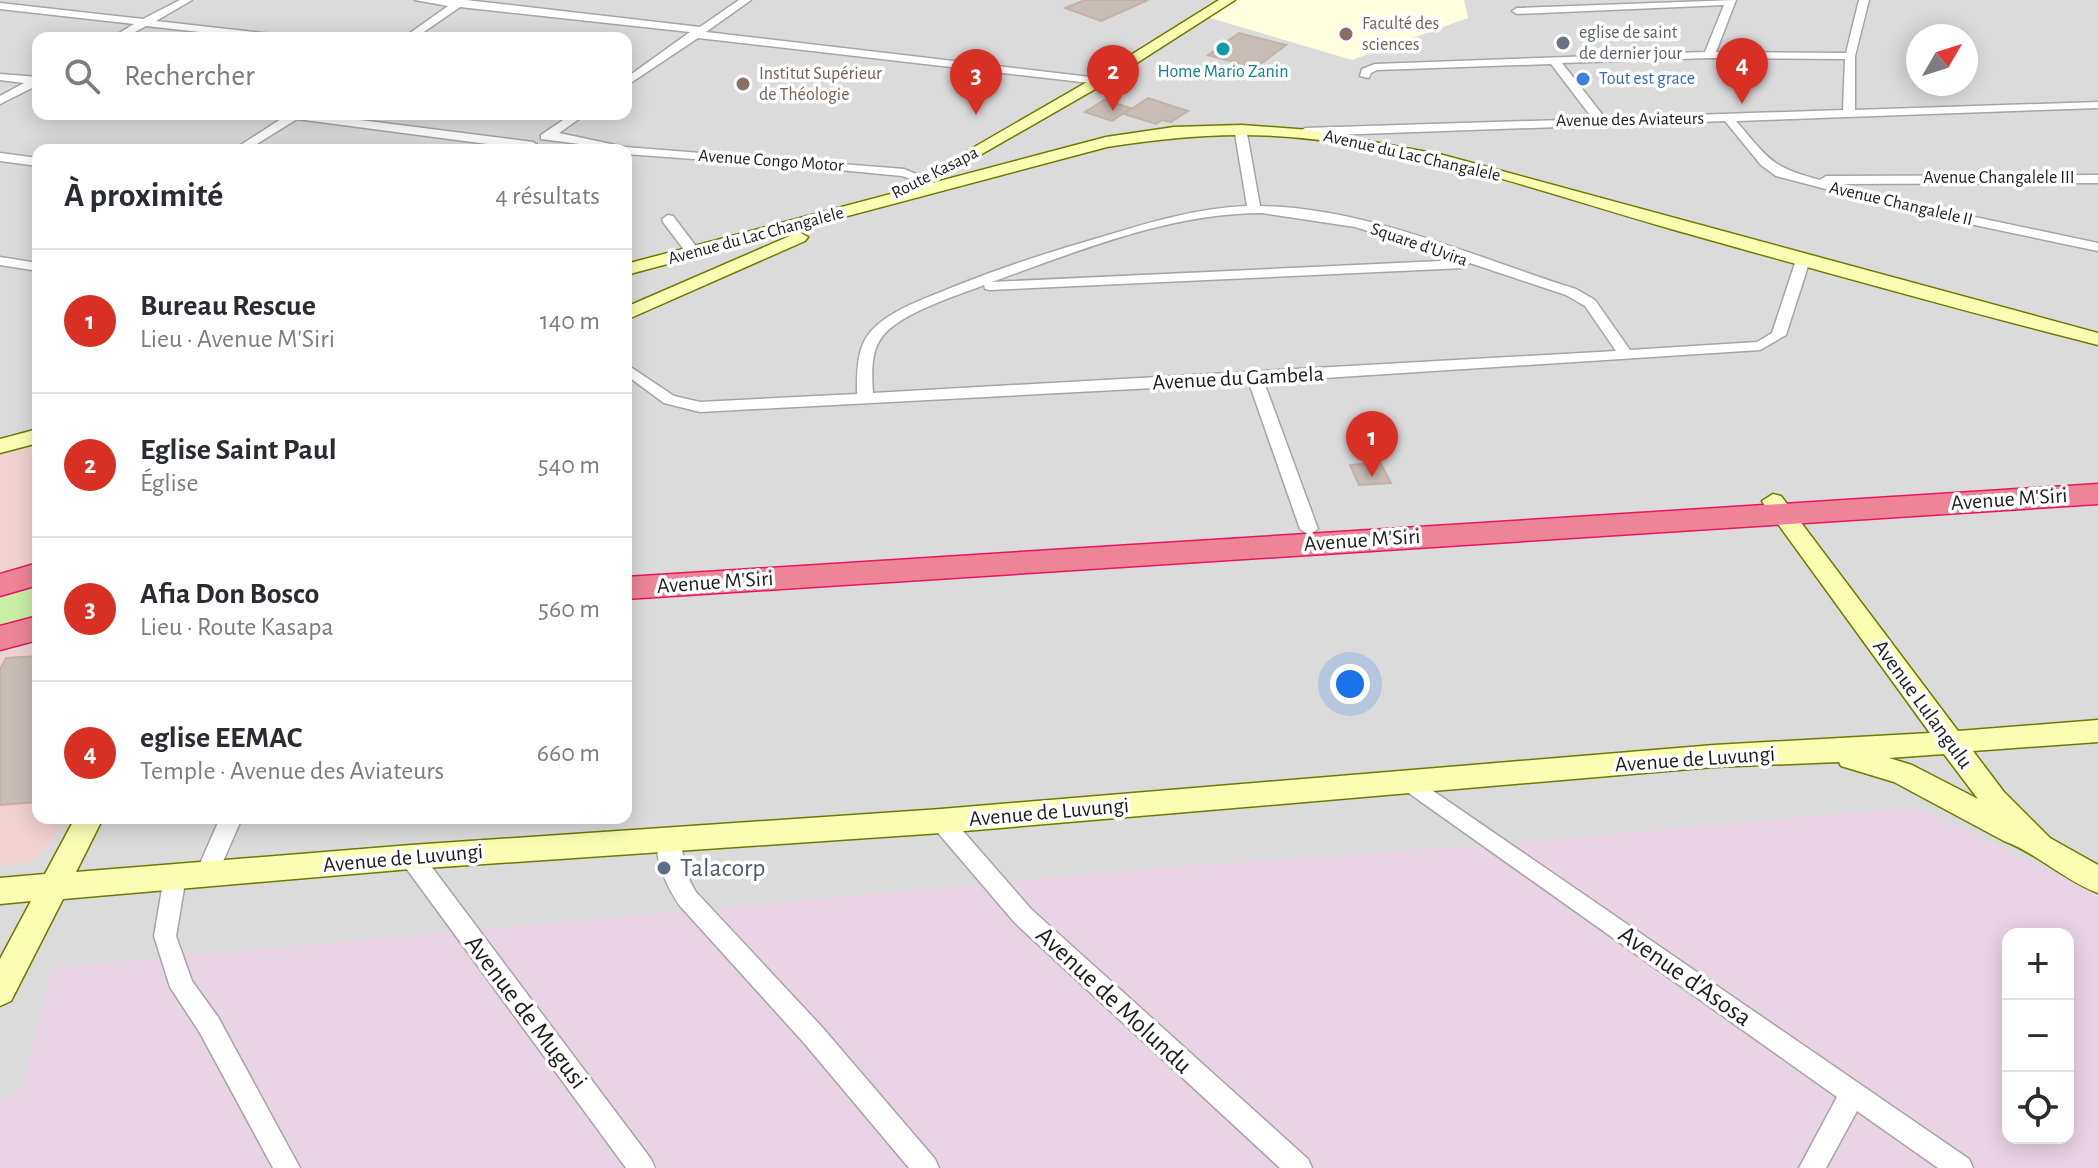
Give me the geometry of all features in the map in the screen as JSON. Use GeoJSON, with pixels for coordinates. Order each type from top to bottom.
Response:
{"type":"FeatureCollection","features":[{"type":"Feature","properties":{"kind":"highway","name":"Avenue M'Siri"},"geometry":{"type":"LineString","coordinates":[[632,588],[1778,507],[2098,479]]}},
{"type":"Feature","properties":{"kind":"highway","name":"Avenue M'Siri"},"geometry":{"type":"LineString","coordinates":[[632,569],[1309,529],[2098,494]]}},
{"type":"Feature","properties":{"kind":"highway"},"geometry":{"type":"LineString","coordinates":[[0,585],[32,576]]}},
{"type":"Feature","properties":{"kind":"street"},"geometry":{"type":"LineString","coordinates":[[127,32],[187,0]]}},
{"type":"Feature","properties":{"kind":"street"},"geometry":{"type":"LineString","coordinates":[[420,0],[461,2],[1099,81]]}},
{"type":"Feature","properties":{"kind":"street"},"geometry":{"type":"LineString","coordinates":[[632,78],[746,0]]}},
{"type":"Feature","properties":{"kind":"street","name":"Route Kasapa"},"geometry":{"type":"LineString","coordinates":[[632,311],[938,179],[1228,0]]}},
{"type":"Feature","properties":{"kind":"street"},"geometry":{"type":"LineString","coordinates":[[1849,113],[1850,56],[1864,0]]}},
{"type":"Feature","properties":{"kind":"street"},"geometry":{"type":"LineString","coordinates":[[1517,11],[1556,4],[1730,1],[1709,55]]}},
{"type":"Feature","properties":{"kind":"street"},"geometry":{"type":"LineString","coordinates":[[417,32],[461,2]]}},
{"type":"Feature","properties":{"kind":"street"},"geometry":{"type":"LineString","coordinates":[[0,6],[226,32]]}},
{"type":"Feature","properties":{"kind":"street"},"geometry":{"type":"LineString","coordinates":[[1365,76],[1366,71],[1375,67],[1709,55],[1850,56]]}},
{"type":"Feature","properties":{"kind":"street"},"geometry":{"type":"LineString","coordinates":[[1554,60],[1601,121]]}},
{"type":"Feature","properties":{"kind":"street"},"geometry":{"type":"LineString","coordinates":[[0,77],[32,80]]}},
{"type":"Feature","properties":{"kind":"street"},"geometry":{"type":"LineString","coordinates":[[0,101],[32,84]]}},
{"type":"Feature","properties":{"kind":"street","name":"Avenue des Aviateurs"},"geometry":{"type":"LineString","coordinates":[[1305,132],[2098,105]]}},
{"type":"Feature","properties":{"kind":"street","name":"Avenue Changalele II"},"geometry":{"type":"LineString","coordinates":[[1728,118],[1773,170],[1804,181],[2098,247]]}},
{"type":"Feature","properties":{"kind":"street"},"geometry":{"type":"LineString","coordinates":[[248,144],[286,120]]}},
{"type":"Feature","properties":{"kind":"street"},"geometry":{"type":"LineString","coordinates":[[336,120],[502,144]]}},
{"type":"Feature","properties":{"kind":"street"},"geometry":{"type":"LineString","coordinates":[[536,144],[571,120]]}},
{"type":"Feature","properties":{"kind":"street"},"geometry":{"type":"LineString","coordinates":[[1240,128],[1254,210]]}},
{"type":"Feature","properties":{"kind":"street","name":"Avenue du Lac Changalele"},"geometry":{"type":"LineString","coordinates":[[632,268],[865,208],[938,179],[1124,138],[1176,131],[1240,128],[1305,132],[1435,158],[2098,339]]}},
{"type":"Feature","properties":{"kind":"street","name":"Avenue Congo Motor"},"geometry":{"type":"LineString","coordinates":[[549,135],[593,144]]}},
{"type":"Feature","properties":{"kind":"street","name":"Avenue Congo Motor"},"geometry":{"type":"LineString","coordinates":[[632,150],[890,171],[938,179]]}},
{"type":"Feature","properties":{"kind":"street"},"geometry":{"type":"LineString","coordinates":[[0,157],[32,161]]}},
{"type":"Feature","properties":{"kind":"street"},"geometry":{"type":"LineString","coordinates":[[2092,178],[2098,172]]}},
{"type":"Feature","properties":{"kind":"street","name":"Avenue Changalele III"},"geometry":{"type":"LineString","coordinates":[[1804,181],[2092,178]]}},
{"type":"Feature","properties":{"kind":"street","name":"Square d'Uvira"},"geometry":{"type":"LineString","coordinates":[[972,286],[1173,220],[1254,210],[1305,214],[1359,224],[1475,264]]}},
{"type":"Feature","properties":{"kind":"street"},"geometry":{"type":"LineString","coordinates":[[668,219],[693,252]]}},
{"type":"Feature","properties":{"kind":"street"},"geometry":{"type":"LineString","coordinates":[[752,237],[769,250]]}},
{"type":"Feature","properties":{"kind":"street","name":"Avenue du Gambela"},"geometry":{"type":"LineString","coordinates":[[632,372],[669,400],[700,407],[1255,378],[1767,345],[1779,335],[1803,260]]}},
{"type":"Feature","properties":{"kind":"street"},"geometry":{"type":"LineString","coordinates":[[0,261],[32,266]]}},
{"type":"Feature","properties":{"kind":"street"},"geometry":{"type":"LineString","coordinates":[[1475,264],[1580,296],[1590,303],[1626,354]]}},
{"type":"Feature","properties":{"kind":"street","name":"Square d'Uvira"},"geometry":{"type":"LineString","coordinates":[[972,286],[1475,264]]}},
{"type":"Feature","properties":{"kind":"street"},"geometry":{"type":"LineString","coordinates":[[1033,265],[1030,277],[1046,284]]}},
{"type":"Feature","properties":{"kind":"street"},"geometry":{"type":"LineString","coordinates":[[865,397],[869,350],[880,329],[972,286]]}},
{"type":"Feature","properties":{"kind":"street"},"geometry":{"type":"LineString","coordinates":[[1255,378],[1309,529]]}},
{"type":"Feature","properties":{"kind":"street"},"geometry":{"type":"LineString","coordinates":[[0,446],[32,438]]}},
{"type":"Feature","properties":{"kind":"street","name":"Avenue Lulangulu"},"geometry":{"type":"LineString","coordinates":[[1778,507],[1994,800],[2040,847],[2098,880]]}},
{"type":"Feature","properties":{"kind":"street","name":"Avenue de Luvungi"},"geometry":{"type":"LineString","coordinates":[[0,891],[411,857],[941,821],[1714,756],[1826,752],[2098,731]]}},
{"type":"Feature","properties":{"kind":"street"},"geometry":{"type":"LineString","coordinates":[[1826,752],[1902,773],[2040,847]]}},
{"type":"Feature","properties":{"kind":"street","name":"Avenue d'Asosa"},"geometry":{"type":"LineString","coordinates":[[1410,783],[1960,1168]]}},
{"type":"Feature","properties":{"kind":"street","name":"Avenue de Molundu"},"geometry":{"type":"LineString","coordinates":[[941,821],[1023,916],[1299,1168]]}},
{"type":"Feature","properties":{"kind":"street"},"geometry":{"type":"LineString","coordinates":[[0,991],[86,824]]}},
{"type":"Feature","properties":{"kind":"street"},"geometry":{"type":"LineString","coordinates":[[206,875],[228,824]]}},
{"type":"Feature","properties":{"kind":"street"},"geometry":{"type":"LineString","coordinates":[[668,839],[675,880],[688,899],[813,1035],[926,1168]]}},
{"type":"Feature","properties":{"kind":"street","name":"Avenue de Mugusi"},"geometry":{"type":"LineString","coordinates":[[411,857],[642,1168]]}},
{"type":"Feature","properties":{"kind":"street"},"geometry":{"type":"LineString","coordinates":[[175,877],[165,936],[182,987],[209,1025],[287,1168]]}},
{"type":"Feature","properties":{"kind":"street"},"geometry":{"type":"LineString","coordinates":[[1812,1168],[1853,1094]]}},
{"type":"Feature","properties":{"kind":"shaded area"},"geometry":{"type":"Polygon","coordinates":[[[0,0],[2098,0],[2098,1168],[0,1168],[0,0]]]}},
{"type":"Feature","properties":{"kind":"shaded area","name":"Faculté des sciences"},"geometry":{"type":"Polygon","coordinates":[[[1238,0],[1464,0],[1468,18],[1352,60],[1207,17],[1238,0]]]}},
{"type":"Feature","properties":{"kind":"shaded area"},"geometry":{"type":"Polygon","coordinates":[[[32,442],[32,564],[0,572],[0,450],[32,442]]]}},
{"type":"Feature","properties":{"kind":"shaded area"},"geometry":{"type":"Polygon","coordinates":[[[32,646],[32,824],[61,824],[49,846],[29,862],[0,866],[0,654],[32,646]]]}},
{"type":"Feature","properties":{"kind":"shaded area"},"geometry":{"type":"Polygon","coordinates":[[[1915,807],[2098,894],[2098,1168],[0,1168],[0,1102],[22,1089],[52,968],[1169,867],[1513,843],[1915,807]]]}},
{"type":"Feature","properties":{"kind":"green space"},"geometry":{"type":"Polygon","coordinates":[[[32,589],[32,623],[0,633],[0,597],[32,589]]]}},
{"type":"Feature","properties":{"kind":"building"},"geometry":{"type":"Polygon","coordinates":[[[1085,0],[1148,0],[1101,21],[1065,8],[1085,0]]]}},
{"type":"Feature","properties":{"kind":"building","name":"Home Mario Zanin"},"geometry":{"type":"Polygon","coordinates":[[[1239,33],[1286,45],[1255,68],[1208,55],[1239,33]]]}},
{"type":"Feature","properties":{"kind":"building"},"geometry":{"type":"Polygon","coordinates":[[[1148,98],[1188,111],[1171,122],[1162,120],[1156,124],[1124,114],[1148,98]]]}},
{"type":"Feature","properties":{"kind":"building"},"geometry":{"type":"Polygon","coordinates":[[[1104,100],[1131,108],[1112,121],[1085,112],[1104,100]]]}},
{"type":"Feature","properties":{"kind":"building"},"geometry":{"type":"Polygon","coordinates":[[[1380,462],[1391,483],[1359,485],[1350,465],[1380,462]]]}},
{"type":"Feature","properties":{"kind":"building"},"geometry":{"type":"Polygon","coordinates":[[[32,656],[32,802],[0,805],[0,669],[6,658],[32,656]]]}},
{"type":"Feature","properties":{"kind":"place","name":"Faculté des sciences"},"geometry":{"type":"Point","coordinates":[1346,34]}},
{"type":"Feature","properties":{"kind":"place","name":"eglise de saint de dernier jour"},"geometry":{"type":"Point","coordinates":[1563,43]}},
{"type":"Feature","properties":{"kind":"place","name":"Home Mario Zanin"},"geometry":{"type":"Point","coordinates":[1223,49]}},
{"type":"Feature","properties":{"kind":"place","name":"Tout est grace"},"geometry":{"type":"Point","coordinates":[1583,79]}},
{"type":"Feature","properties":{"kind":"place","name":"Institut Supérieur de Théologie"},"geometry":{"type":"Point","coordinates":[743,84]}},
{"type":"Feature","properties":{"kind":"place","name":"eglise EEMAC"},"geometry":{"type":"Point","coordinates":[1742,104]}},
{"type":"Feature","properties":{"kind":"place","name":"Eglise Saint Paul"},"geometry":{"type":"Point","coordinates":[1113,111]}},
{"type":"Feature","properties":{"kind":"place","name":"Afia Don Bosco"},"geometry":{"type":"Point","coordinates":[976,115]}},
{"type":"Feature","properties":{"kind":"place","name":"Bureau Rescue"},"geometry":{"type":"Point","coordinates":[1372,477]}},
{"type":"Feature","properties":{"kind":"place","name":"Talacorp"},"geometry":{"type":"Point","coordinates":[664,868]}}]}
